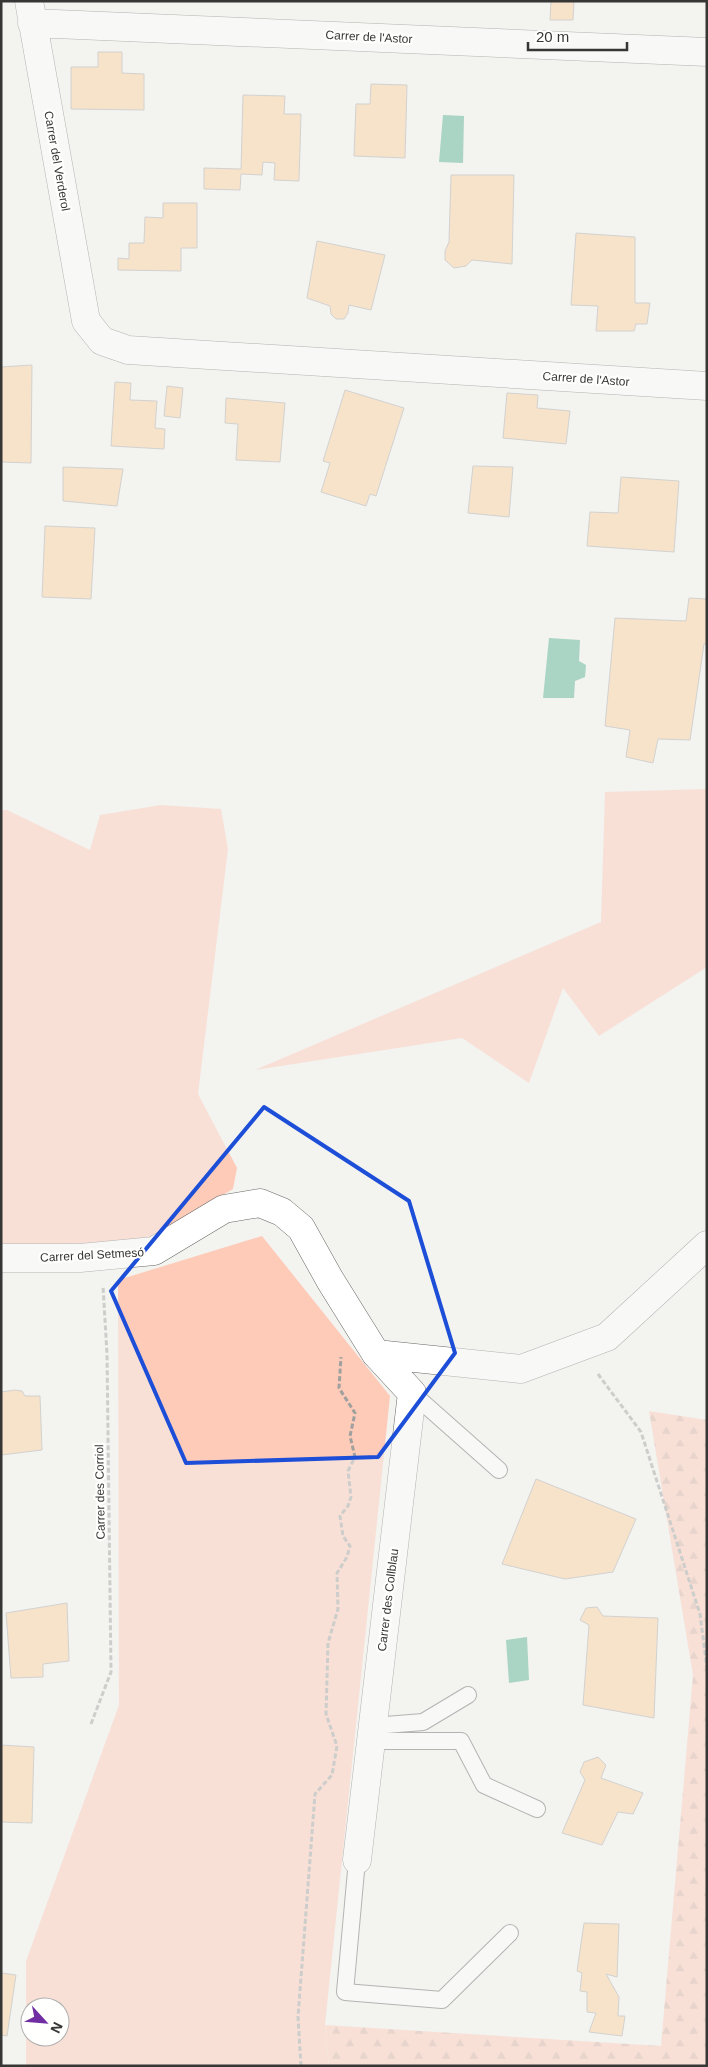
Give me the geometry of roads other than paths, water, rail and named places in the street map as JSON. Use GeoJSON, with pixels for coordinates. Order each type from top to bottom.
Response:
{"type":"FeatureCollection","features":[{"type":"Feature","properties":{"kind":"street","name":"Carrer de l'Astor"},"geometry":{"type":"LineString","coordinates":[[30,12],[707,52]]}},
{"type":"Feature","properties":{"kind":"street","name":"Carrer del Verderol"},"geometry":{"type":"LineString","coordinates":[[30,12],[86,321]]}},
{"type":"Feature","properties":{"kind":"street","name":"Carrer de l'Astor"},"geometry":{"type":"LineString","coordinates":[[86,321],[102,341],[128,350],[707,386]]}},
{"type":"Feature","properties":{"kind":"street","name":"Carrer del Setmesó"},"geometry":{"type":"LineString","coordinates":[[1,1258],[96,1257],[154,1251],[224,1209],[260,1203],[282,1212],[301,1228],[376,1354]]}},
{"type":"Feature","properties":{"kind":"street"},"geometry":{"type":"LineString","coordinates":[[376,1354],[520,1369],[607,1337],[707,1245]]}},
{"type":"Feature","properties":{"kind":"street"},"geometry":{"type":"LineString","coordinates":[[376,1354],[412,1392]]}},
{"type":"Feature","properties":{"kind":"street","name":"Carrer des Collblau"},"geometry":{"type":"LineString","coordinates":[[357,1860],[412,1392]]}},
{"type":"Feature","properties":{"kind":"lane"},"geometry":{"type":"LineString","coordinates":[[412,1392],[499,1470]]}},
{"type":"Feature","properties":{"kind":"lane"},"geometry":{"type":"LineString","coordinates":[[372,1734],[423,1722],[468,1695]]}},
{"type":"Feature","properties":{"kind":"lane"},"geometry":{"type":"LineString","coordinates":[[372,1734],[461,1741],[484,1785],[537,1809]]}},
{"type":"Feature","properties":{"kind":"lane"},"geometry":{"type":"LineString","coordinates":[[357,1860],[345,1992],[442,2000],[510,1933]]}}]}
